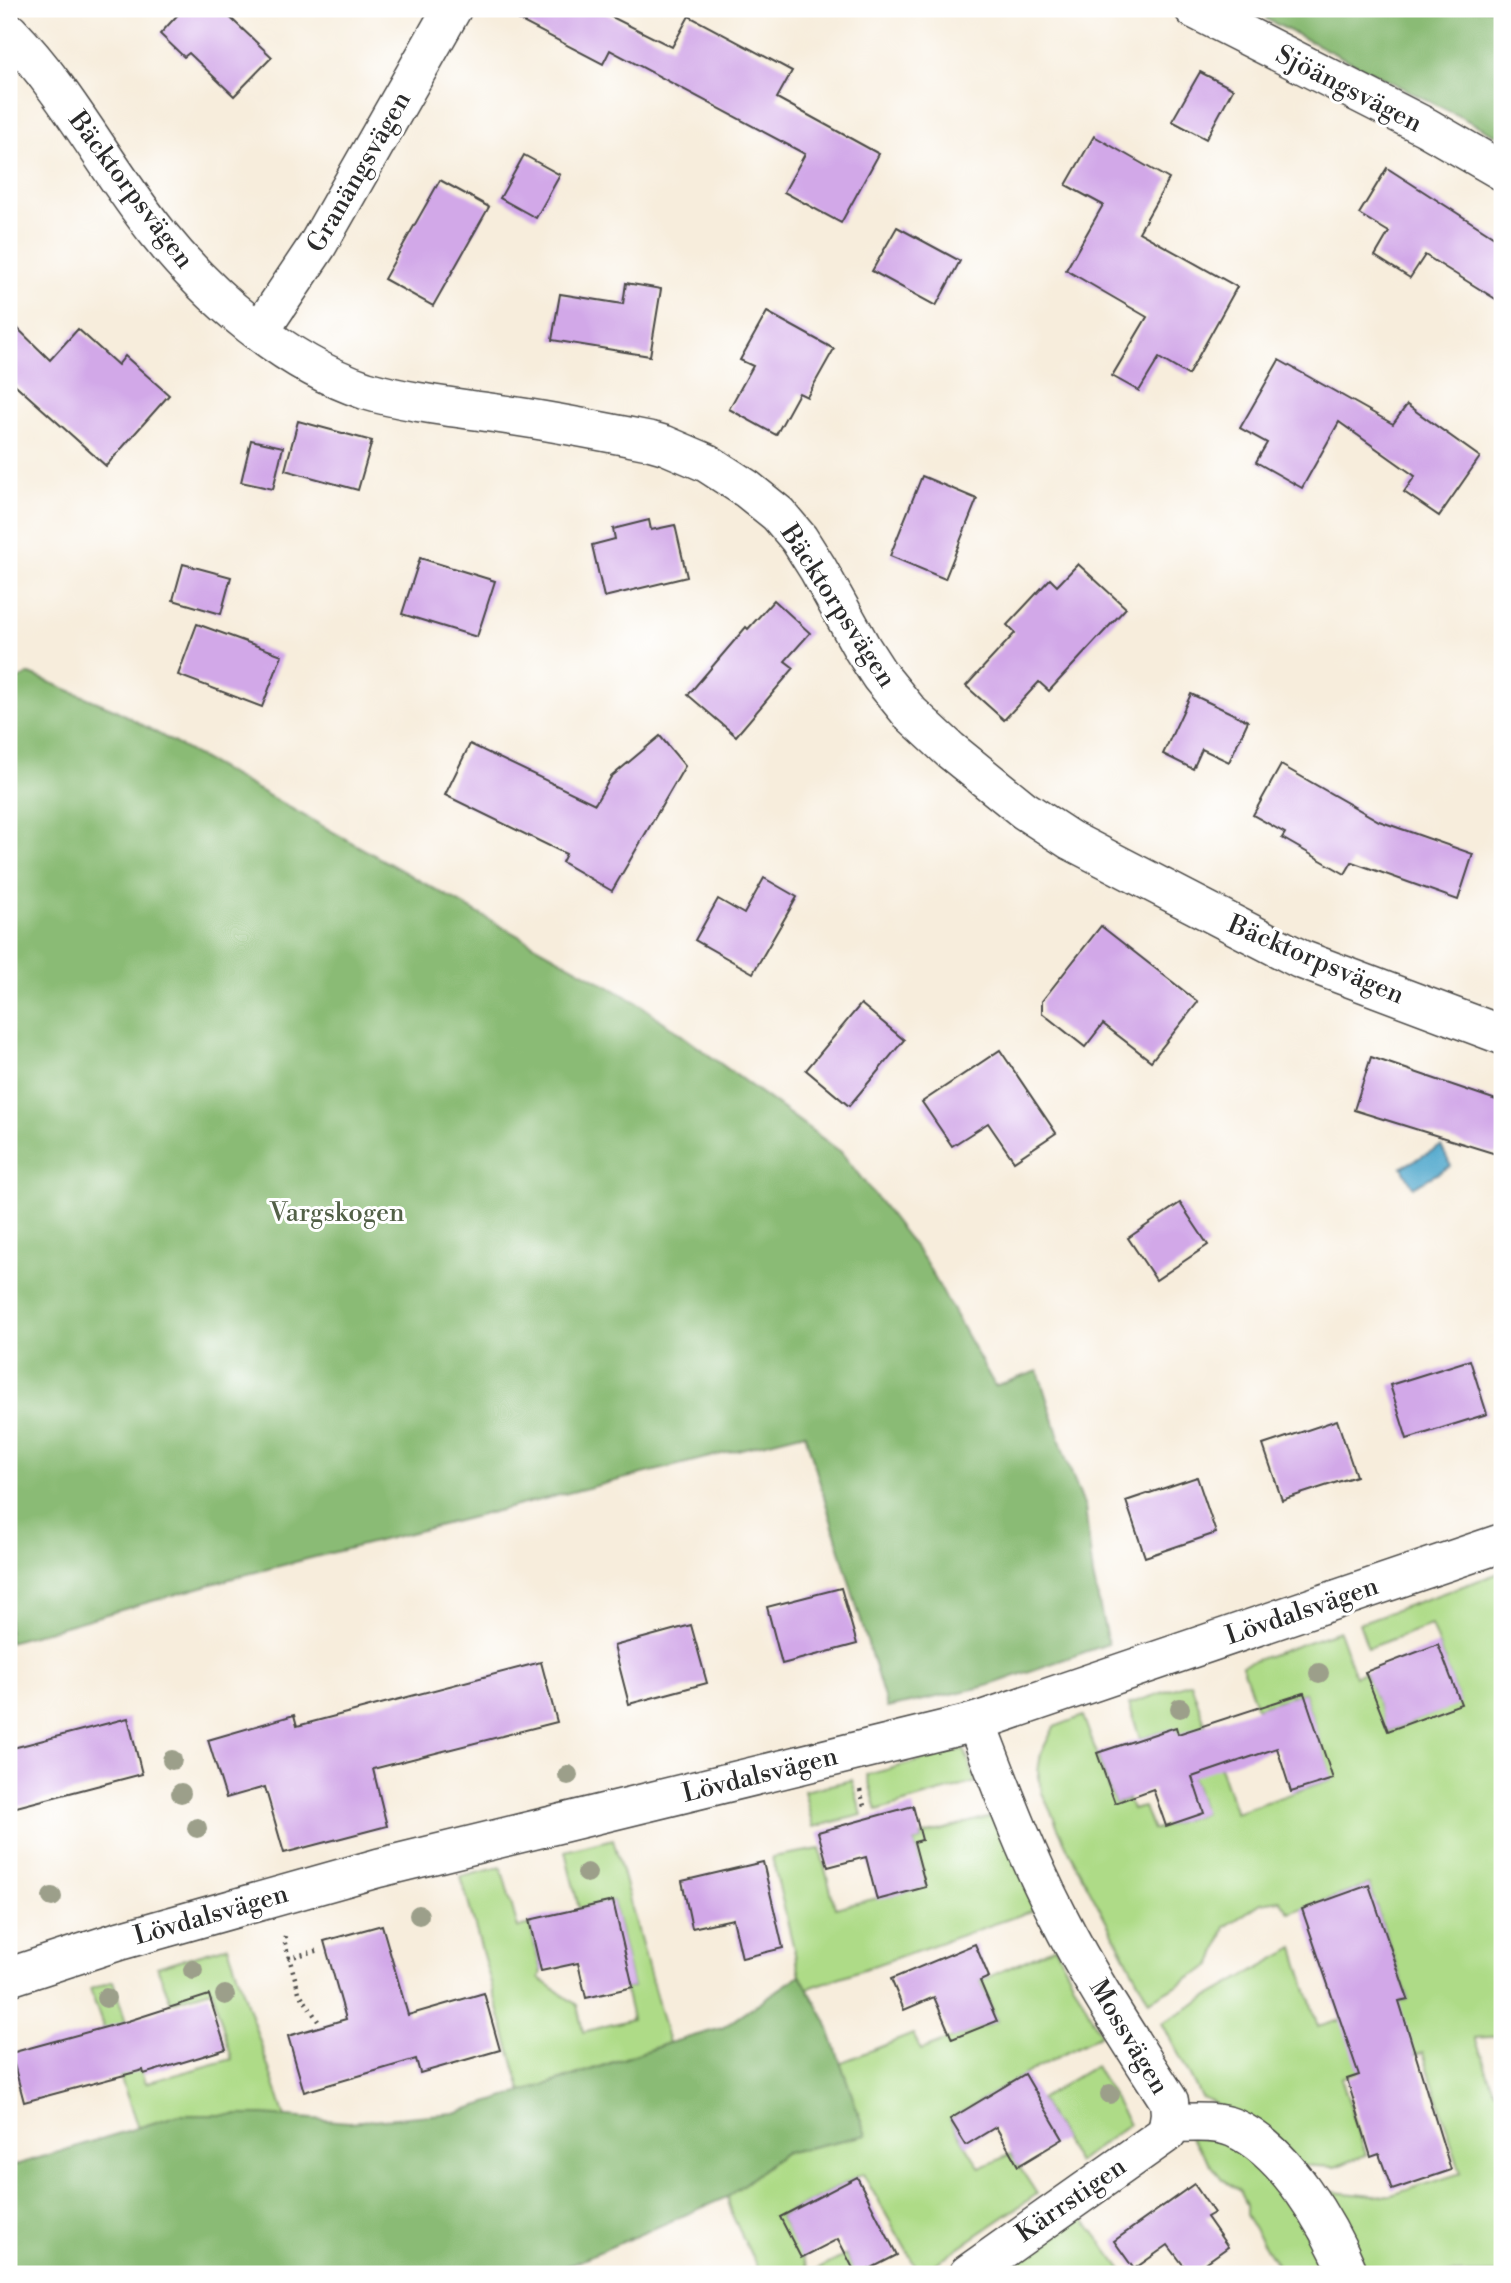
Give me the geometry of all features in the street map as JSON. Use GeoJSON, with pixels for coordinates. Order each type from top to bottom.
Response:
{"type":"FeatureCollection","features":[{"type":"Feature","properties":{"kind":"street","name":"Granängsvägen"},"geometry":{"type":"LineString","coordinates":[[260,331],[317,246],[452,9]]}},
{"type":"Feature","properties":{"kind":"street","name":"Sjöängsvägen"},"geometry":{"type":"LineString","coordinates":[[1194,9],[1426,127],[1502,171]]}},
{"type":"Feature","properties":{"kind":"street","name":"Bäcktorpsvägen"},"geometry":{"type":"LineString","coordinates":[[9,32],[42,69],[157,232],[192,272],[285,351],[314,369],[366,390],[640,439],[665,445],[707,463],[747,489],[778,514],[799,539],[818,569],[880,676],[911,713],[950,750],[1024,810],[1070,840],[1300,959],[1502,1035]]}},
{"type":"Feature","properties":{"kind":"street","name":"Lövdalsvägen"},"geometry":{"type":"LineString","coordinates":[[9,1977],[131,1937],[378,1868],[976,1722],[1502,1544]]}},
{"type":"Feature","properties":{"kind":"street","name":"Mossvägen"},"geometry":{"type":"LineString","coordinates":[[976,1722],[1006,1801],[1056,1913],[1126,2034],[1169,2101],[1169,2123],[1206,2123],[1233,2128],[1266,2150],[1320,2214],[1336,2242],[1349,2274]]}},
{"type":"Feature","properties":{"kind":"street","name":"Kärrstigen"},"geometry":{"type":"LineString","coordinates":[[968,2274],[1167,2133],[1169,2123]]}},
{"type":"Feature","properties":{"kind":"path"},"geometry":{"type":"LineString","coordinates":[[287,1930],[284,1940],[299,1992],[318,2021]]}},
{"type":"Feature","properties":{"kind":"path"},"geometry":{"type":"LineString","coordinates":[[288,1958],[320,1950]]}},
{"type":"Feature","properties":{"kind":"green space"},"geometry":{"type":"Polygon","coordinates":[[[1271,9],[1502,9],[1502,138],[1266,19],[1271,9]]]}},
{"type":"Feature","properties":{"kind":"green space","name":"Vargskogen"},"geometry":{"type":"Polygon","coordinates":[[[30,674],[114,709],[638,1003],[841,1152],[924,1259],[995,1386],[1038,1371],[1085,1508],[1093,1576],[1108,1644],[987,1686],[887,1708],[805,1433],[240,1576],[9,1642],[9,677],[15,680],[30,674]]]}},
{"type":"Feature","properties":{"kind":"green space"},"geometry":{"type":"Polygon","coordinates":[[[1502,1572],[1502,2036],[1475,2038],[1494,2090],[1502,2086],[1502,2274],[1365,2274],[1314,2190],[1373,2196],[1391,2195],[1461,2173],[1423,2052],[1341,2078],[1366,2155],[1335,2167],[1298,2165],[1211,2101],[1201,2097],[1162,2023],[1294,1948],[1318,2027],[1408,1999],[1369,1885],[1289,1913],[1280,1900],[1261,1903],[1225,1927],[1212,1965],[1149,2001],[1068,1849],[1042,1793],[1038,1771],[1041,1753],[1054,1727],[1083,1716],[1115,1803],[1128,1799],[1132,1810],[1144,1807],[1153,1830],[1204,1813],[1176,1728],[1140,1739],[1129,1704],[1191,1683],[1236,1813],[1332,1779],[1304,1693],[1257,1708],[1242,1665],[1339,1631],[1355,1676],[1365,1672],[1389,1731],[1460,1703],[1431,1625],[1368,1648],[1359,1623],[1502,1572]]]}},
{"type":"Feature","properties":{"kind":"green space"},"geometry":{"type":"Polygon","coordinates":[[[964,1749],[976,1782],[877,1811],[867,1775],[964,1749]]]}},
{"type":"Feature","properties":{"kind":"green space"},"geometry":{"type":"Polygon","coordinates":[[[852,1780],[862,1815],[813,1827],[804,1791],[852,1780]]]}},
{"type":"Feature","properties":{"kind":"green space"},"geometry":{"type":"Polygon","coordinates":[[[998,1814],[1035,1910],[806,1989],[800,1975],[772,1857],[820,1849],[835,1908],[925,1887],[914,1842],[922,1840],[921,1836],[998,1814]]]}},
{"type":"Feature","properties":{"kind":"green space"},"geometry":{"type":"Polygon","coordinates":[[[613,1839],[669,2043],[522,2093],[461,1877],[501,1867],[518,1928],[530,1925],[541,1971],[539,1978],[577,2005],[583,2032],[632,2019],[625,1989],[633,1987],[613,1901],[579,1909],[565,1851],[613,1839]]]}},
{"type":"Feature","properties":{"kind":"green space"},"geometry":{"type":"Polygon","coordinates":[[[228,1946],[285,2117],[179,2115],[138,2128],[90,1989],[113,1981],[145,2083],[232,2059],[212,1990],[171,2002],[157,1967],[228,1946]]]}},
{"type":"Feature","properties":{"kind":"green space"},"geometry":{"type":"Polygon","coordinates":[[[1055,1947],[1101,2035],[1025,2074],[950,2119],[980,2168],[1011,2154],[1037,2194],[920,2274],[863,2174],[780,2217],[811,2273],[846,2255],[856,2274],[760,2274],[733,2217],[727,2197],[784,2153],[865,2135],[839,2063],[913,2034],[921,2050],[997,2021],[980,1981],[1055,1947]]]}},
{"type":"Feature","properties":{"kind":"green space"},"geometry":{"type":"Polygon","coordinates":[[[800,1975],[826,2021],[866,2135],[784,2153],[727,2197],[548,2274],[9,2274],[9,2167],[179,2115],[264,2115],[349,2122],[454,2113],[722,2028],[800,1975]]]}},
{"type":"Feature","properties":{"kind":"green space"},"geometry":{"type":"Polygon","coordinates":[[[1095,2066],[1129,2124],[1077,2163],[1040,2099],[1095,2066]]]}},
{"type":"Feature","properties":{"kind":"green space"},"geometry":{"type":"Polygon","coordinates":[[[1188,2134],[1239,2145],[1292,2198],[1297,2216],[1328,2274],[1262,2274],[1276,2264],[1246,2216],[1246,2205],[1239,2191],[1222,2179],[1188,2134]]]}},
{"type":"Feature","properties":{"kind":"green space"},"geometry":{"type":"Polygon","coordinates":[[[1082,2216],[1125,2274],[1001,2274],[1082,2216]]]}},
{"type":"Feature","properties":{"kind":"water"},"geometry":{"type":"Polygon","coordinates":[[[1441,1146],[1451,1166],[1413,1187],[1402,1167],[1441,1146]]]}},
{"type":"Feature","properties":{"kind":"building"},"geometry":{"type":"Polygon","coordinates":[[[183,9],[221,9],[272,57],[234,96],[189,53],[184,57],[160,34],[183,9]]]}},
{"type":"Feature","properties":{"kind":"building"},"geometry":{"type":"Polygon","coordinates":[[[498,9],[596,9],[672,47],[689,16],[792,71],[777,98],[879,154],[841,223],[784,192],[805,154],[610,50],[603,64],[498,9]]]}},
{"type":"Feature","properties":{"kind":"building"},"geometry":{"type":"Polygon","coordinates":[[[1200,72],[1233,89],[1206,139],[1172,121],[1200,72]]]}},
{"type":"Feature","properties":{"kind":"building"},"geometry":{"type":"Polygon","coordinates":[[[1094,136],[1169,179],[1139,232],[1237,287],[1188,375],[1159,358],[1139,391],[1112,376],[1147,317],[1066,270],[1103,205],[1066,185],[1094,136]]]}},
{"type":"Feature","properties":{"kind":"building"},"geometry":{"type":"Polygon","coordinates":[[[524,155],[560,175],[536,218],[500,198],[524,155]]]}},
{"type":"Feature","properties":{"kind":"building"},"geometry":{"type":"Polygon","coordinates":[[[1387,168],[1502,242],[1502,303],[1425,255],[1410,278],[1375,256],[1389,232],[1359,214],[1387,168]]]}},
{"type":"Feature","properties":{"kind":"building"},"geometry":{"type":"Polygon","coordinates":[[[440,180],[489,207],[433,306],[384,279],[440,180]]]}},
{"type":"Feature","properties":{"kind":"building"},"geometry":{"type":"Polygon","coordinates":[[[897,227],[960,261],[936,306],[872,271],[897,227]]]}},
{"type":"Feature","properties":{"kind":"building"},"geometry":{"type":"Polygon","coordinates":[[[626,283],[661,289],[650,356],[552,340],[560,294],[623,304],[626,283]]]}},
{"type":"Feature","properties":{"kind":"building"},"geometry":{"type":"Polygon","coordinates":[[[767,312],[834,349],[807,397],[799,393],[776,435],[729,409],[753,366],[740,360],[767,312]]]}},
{"type":"Feature","properties":{"kind":"building"},"geometry":{"type":"Polygon","coordinates":[[[9,320],[50,360],[78,329],[118,365],[125,356],[169,395],[106,466],[9,379],[9,320]]]}},
{"type":"Feature","properties":{"kind":"building"},"geometry":{"type":"Polygon","coordinates":[[[1279,360],[1393,424],[1407,405],[1480,457],[1439,516],[1404,492],[1415,476],[1339,422],[1302,488],[1256,462],[1267,443],[1240,428],[1279,360]]]}},
{"type":"Feature","properties":{"kind":"building"},"geometry":{"type":"Polygon","coordinates":[[[298,421],[372,441],[358,490],[285,470],[298,421]]]}},
{"type":"Feature","properties":{"kind":"building"},"geometry":{"type":"Polygon","coordinates":[[[251,440],[283,447],[273,489],[241,482],[251,440]]]}},
{"type":"Feature","properties":{"kind":"building"},"geometry":{"type":"Polygon","coordinates":[[[922,476],[977,499],[945,579],[890,556],[922,476]]]}},
{"type":"Feature","properties":{"kind":"building"},"geometry":{"type":"Polygon","coordinates":[[[649,520],[651,530],[675,525],[687,577],[604,597],[592,545],[615,539],[613,529],[649,520]]]}},
{"type":"Feature","properties":{"kind":"building"},"geometry":{"type":"Polygon","coordinates":[[[420,558],[495,581],[477,637],[402,614],[420,558]]]}},
{"type":"Feature","properties":{"kind":"building"},"geometry":{"type":"Polygon","coordinates":[[[183,564],[231,577],[221,614],[173,600],[183,564]]]}},
{"type":"Feature","properties":{"kind":"building"},"geometry":{"type":"Polygon","coordinates":[[[1078,564],[1126,608],[1049,691],[1039,682],[1004,720],[966,686],[1015,633],[1007,625],[1050,579],[1057,586],[1078,564]]]}},
{"type":"Feature","properties":{"kind":"building"},"geometry":{"type":"Polygon","coordinates":[[[774,600],[810,633],[785,661],[794,668],[736,736],[688,695],[746,627],[748,629],[774,600]]]}},
{"type":"Feature","properties":{"kind":"building"},"geometry":{"type":"Polygon","coordinates":[[[197,624],[282,655],[262,707],[178,675],[197,624]]]}},
{"type":"Feature","properties":{"kind":"building"},"geometry":{"type":"Polygon","coordinates":[[[1191,694],[1248,721],[1229,762],[1202,749],[1193,769],[1163,754],[1191,694]]]}},
{"type":"Feature","properties":{"kind":"building"},"geometry":{"type":"Polygon","coordinates":[[[660,736],[685,766],[612,891],[562,862],[566,854],[445,795],[470,744],[595,804],[611,777],[660,736]]]}},
{"type":"Feature","properties":{"kind":"building"},"geometry":{"type":"Polygon","coordinates":[[[1281,765],[1379,821],[1473,854],[1458,900],[1352,862],[1345,874],[1282,838],[1285,833],[1253,815],[1281,765]]]}},
{"type":"Feature","properties":{"kind":"building"},"geometry":{"type":"Polygon","coordinates":[[[764,878],[797,897],[753,973],[695,940],[718,899],[744,914],[764,878]]]}},
{"type":"Feature","properties":{"kind":"building"},"geometry":{"type":"Polygon","coordinates":[[[1101,926],[1198,1002],[1151,1061],[1103,1024],[1085,1047],[1042,1013],[1042,1001],[1101,926]]]}},
{"type":"Feature","properties":{"kind":"building"},"geometry":{"type":"Polygon","coordinates":[[[861,1004],[904,1040],[849,1106],[806,1070],[861,1004]]]}},
{"type":"Feature","properties":{"kind":"building"},"geometry":{"type":"Polygon","coordinates":[[[1000,1050],[1056,1133],[1014,1161],[988,1123],[952,1146],[922,1102],[1000,1050]]]}},
{"type":"Feature","properties":{"kind":"building"},"geometry":{"type":"Polygon","coordinates":[[[1371,1057],[1502,1102],[1502,1134],[1496,1154],[1354,1110],[1371,1057]]]}},
{"type":"Feature","properties":{"kind":"building"},"geometry":{"type":"Polygon","coordinates":[[[1180,1203],[1208,1245],[1156,1280],[1128,1238],[1180,1203]]]}},
{"type":"Feature","properties":{"kind":"building"},"geometry":{"type":"Polygon","coordinates":[[[1470,1360],[1487,1414],[1407,1439],[1390,1385],[1470,1360]]]}},
{"type":"Feature","properties":{"kind":"building"},"geometry":{"type":"Polygon","coordinates":[[[1337,1420],[1356,1476],[1282,1500],[1263,1445],[1337,1420]]]}},
{"type":"Feature","properties":{"kind":"building"},"geometry":{"type":"Polygon","coordinates":[[[1197,1477],[1216,1533],[1145,1557],[1126,1501],[1197,1477]]]}},
{"type":"Feature","properties":{"kind":"building"},"geometry":{"type":"Polygon","coordinates":[[[841,1588],[857,1644],[782,1664],[767,1607],[841,1588]]]}},
{"type":"Feature","properties":{"kind":"building"},"geometry":{"type":"Polygon","coordinates":[[[691,1625],[707,1683],[629,1704],[614,1646],[691,1625]]]}},
{"type":"Feature","properties":{"kind":"building"},"geometry":{"type":"Polygon","coordinates":[[[1438,1644],[1461,1704],[1388,1731],[1365,1672],[1438,1644]]]}},
{"type":"Feature","properties":{"kind":"building"},"geometry":{"type":"Polygon","coordinates":[[[541,1662],[557,1722],[373,1769],[387,1826],[284,1853],[265,1787],[226,1798],[208,1740],[294,1715],[297,1726],[541,1662]]]}},
{"type":"Feature","properties":{"kind":"building"},"geometry":{"type":"Polygon","coordinates":[[[1304,1693],[1333,1779],[1291,1792],[1277,1748],[1192,1777],[1204,1813],[1166,1826],[1153,1789],[1115,1803],[1097,1753],[1176,1727],[1178,1734],[1304,1693]]]}},
{"type":"Feature","properties":{"kind":"building"},"geometry":{"type":"Polygon","coordinates":[[[128,1718],[142,1774],[9,1809],[9,1749],[128,1718]]]}},
{"type":"Feature","properties":{"kind":"building"},"geometry":{"type":"Polygon","coordinates":[[[913,1806],[922,1840],[914,1842],[926,1887],[877,1900],[866,1857],[828,1867],[818,1832],[913,1806]]]}},
{"type":"Feature","properties":{"kind":"building"},"geometry":{"type":"Polygon","coordinates":[[[763,1862],[783,1948],[742,1958],[733,1919],[692,1928],[682,1881],[763,1862]]]}},
{"type":"Feature","properties":{"kind":"building"},"geometry":{"type":"Polygon","coordinates":[[[1369,1885],[1408,1999],[1399,2001],[1451,2170],[1392,2190],[1379,2154],[1371,2157],[1347,2079],[1359,2075],[1302,1909],[1369,1885]]]}},
{"type":"Feature","properties":{"kind":"building"},"geometry":{"type":"Polygon","coordinates":[[[613,1901],[633,1987],[586,1998],[578,1963],[541,1971],[529,1920],[613,1901]]]}},
{"type":"Feature","properties":{"kind":"building"},"geometry":{"type":"Polygon","coordinates":[[[382,1925],[408,2015],[484,1993],[500,2050],[420,2073],[416,2059],[304,2092],[288,2036],[346,2019],[324,1941],[382,1925]]]}},
{"type":"Feature","properties":{"kind":"building"},"geometry":{"type":"Polygon","coordinates":[[[975,1944],[989,1977],[980,1981],[997,2021],[952,2039],[934,1997],[904,2010],[891,1979],[975,1944]]]}},
{"type":"Feature","properties":{"kind":"building"},"geometry":{"type":"Polygon","coordinates":[[[209,1995],[226,2049],[144,2074],[143,2070],[24,2102],[11,2053],[128,2021],[209,1995]]]}},
{"type":"Feature","properties":{"kind":"building"},"geometry":{"type":"Polygon","coordinates":[[[1025,2074],[1063,2139],[1018,2166],[996,2127],[966,2145],[950,2119],[1025,2074]]]}},
{"type":"Feature","properties":{"kind":"building"},"geometry":{"type":"Polygon","coordinates":[[[857,2177],[897,2255],[856,2274],[838,2239],[801,2258],[780,2217],[857,2177]]]}},
{"type":"Feature","properties":{"kind":"building"},"geometry":{"type":"Polygon","coordinates":[[[1194,2184],[1214,2213],[1207,2217],[1228,2247],[1190,2274],[1168,2245],[1134,2269],[1114,2241],[1194,2184]]]}}]}
